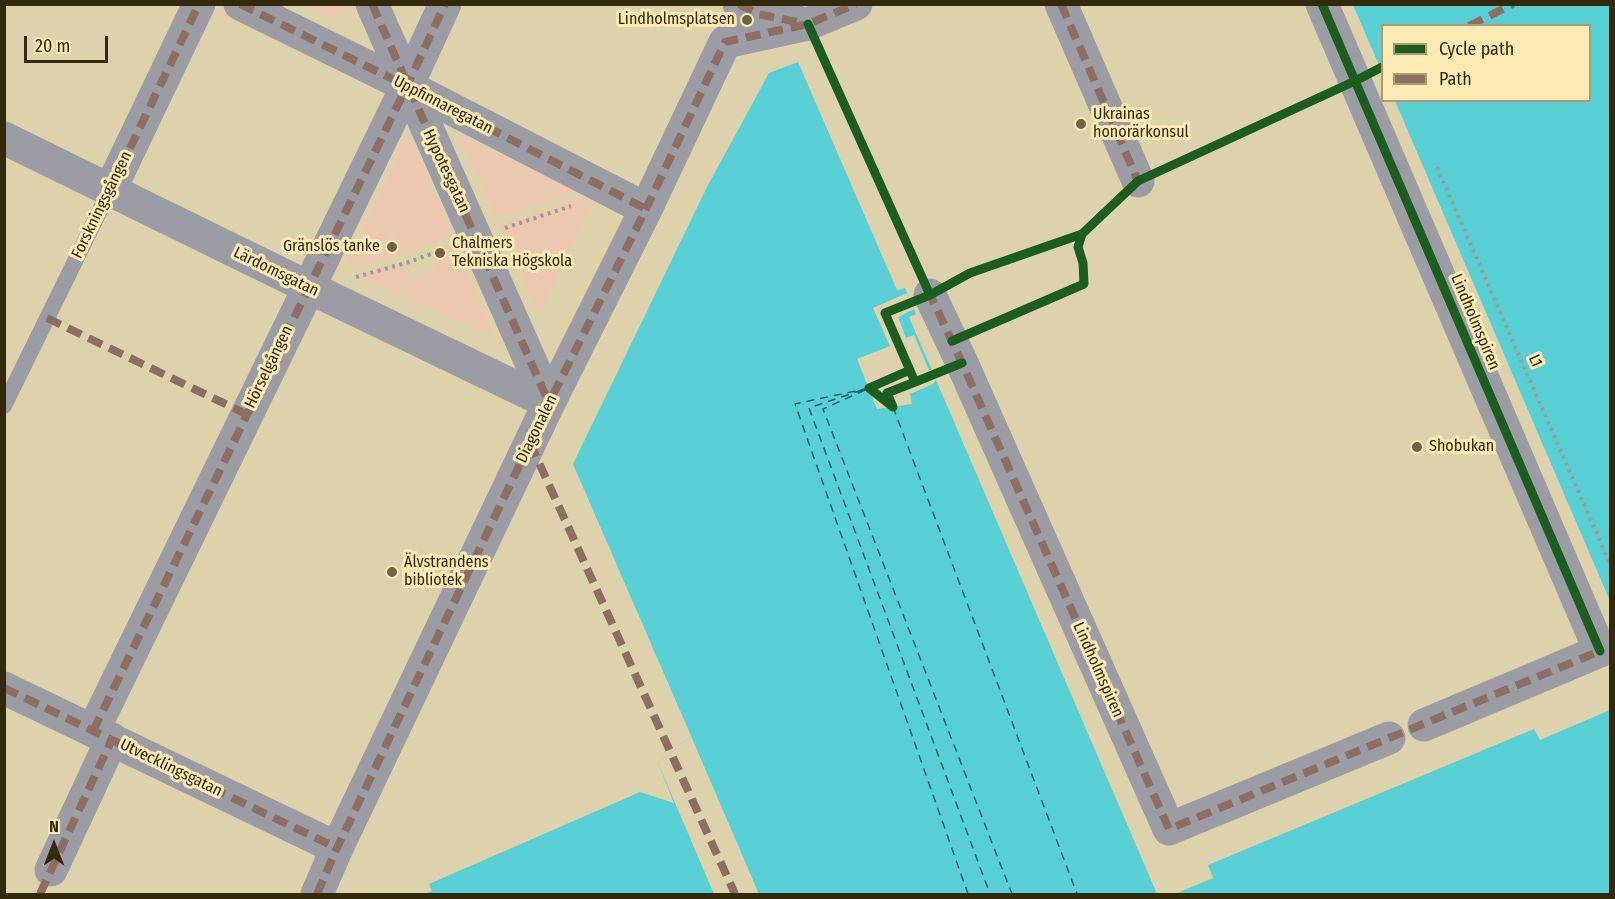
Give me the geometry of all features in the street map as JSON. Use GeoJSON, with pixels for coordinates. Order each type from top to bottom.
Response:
{"type":"FeatureCollection","features":[{"type":"Feature","properties":{"kind":"street","name":"Forskningsgången"},"geometry":{"type":"LineString","coordinates":[[110,190],[199,4]]}},
{"type":"Feature","properties":{"kind":"street","name":"Uppfinnaregatan"},"geometry":{"type":"LineString","coordinates":[[240,4],[646,208]]}},
{"type":"Feature","properties":{"kind":"street","name":"Hypotesgatan"},"geometry":{"type":"LineString","coordinates":[[372,4],[549,403]]}},
{"type":"Feature","properties":{"kind":"street","name":"Hörselgången"},"geometry":{"type":"LineString","coordinates":[[47,880],[102,735],[308,287],[445,4]]}},
{"type":"Feature","properties":{"kind":"street"},"geometry":{"type":"LineString","coordinates":[[739,4],[758,14],[808,24],[856,4]]}},
{"type":"Feature","properties":{"kind":"street"},"geometry":{"type":"LineString","coordinates":[[1061,4],[1138,181]]}},
{"type":"Feature","properties":{"kind":"street","name":"Lindholmspiren"},"geometry":{"type":"LineString","coordinates":[[1322,4],[1600,651],[1424,725]]}},
{"type":"Feature","properties":{"kind":"street","name":"Diagonalen"},"geometry":{"type":"LineString","coordinates":[[317,894],[549,403],[725,42],[808,24]]}},
{"type":"Feature","properties":{"kind":"street","name":"Lärdomsgatan"},"geometry":{"type":"LineString","coordinates":[[4,138],[549,403]]}},
{"type":"Feature","properties":{"kind":"street","name":"Lindholmspiren"},"geometry":{"type":"LineString","coordinates":[[930,295],[1169,829],[1389,738]]}},
{"type":"Feature","properties":{"kind":"street","name":"Utvecklingsgatan"},"geometry":{"type":"LineString","coordinates":[[4,688],[337,848]]}},
{"type":"Feature","properties":{"kind":"lane","name":"Forskningsgången"},"geometry":{"type":"LineString","coordinates":[[4,406],[110,190]]}},
{"type":"Feature","properties":{"kind":"shaded area"},"geometry":{"type":"Polygon","coordinates":[[[307,5],[348,5],[351,11],[329,16],[307,5]]]}},
{"type":"Feature","properties":{"kind":"shaded area"},"geometry":{"type":"Polygon","coordinates":[[[409,132],[453,235],[405,253],[356,267],[347,262],[409,132]],[[393,229],[377,252],[402,252],[393,229]]]}},
{"type":"Feature","properties":{"kind":"shaded area"},"geometry":{"type":"Polygon","coordinates":[[[460,136],[577,190],[497,218],[460,136]]]}},
{"type":"Feature","properties":{"kind":"shaded area"},"geometry":{"type":"Polygon","coordinates":[[[586,196],[595,201],[539,314],[500,226],[586,196]]]}},
{"type":"Feature","properties":{"kind":"shaded area"},"geometry":{"type":"Polygon","coordinates":[[[455,244],[495,337],[356,275],[402,262],[410,280],[437,270],[431,252],[455,244]]]}},
{"type":"Feature","properties":{"kind":"water"},"geometry":{"type":"Polygon","coordinates":[[[1353,5],[1610,5],[1610,601],[1395,102],[1591,102],[1591,24],[1381,24],[1381,70],[1353,5]]]}},
{"type":"Feature","properties":{"kind":"water"},"geometry":{"type":"Polygon","coordinates":[[[798,62],[897,290],[905,288],[916,314],[909,317],[1157,894],[424,894],[432,891],[429,884],[640,792],[674,803],[658,763],[691,736],[573,464],[707,187],[769,73],[798,62]]]}},
{"type":"Feature","properties":{"kind":"water"},"geometry":{"type":"Polygon","coordinates":[[[1610,710],[1610,894],[1175,894],[1213,878],[1208,865],[1534,729],[1540,740],[1610,710]]]}},
{"type":"Feature","properties":{"kind":"pier"},"geometry":{"type":"Polygon","coordinates":[[[907,293],[914,309],[898,317],[906,338],[914,335],[929,370],[936,380],[933,384],[910,394],[912,404],[877,409],[857,359],[890,346],[873,308],[907,293]]]}},
{"type":"Feature","properties":{"kind":"pier"},"geometry":{"type":"Polygon","coordinates":[[[691,736],[759,894],[714,894],[658,763],[691,736]]]}},
{"type":"Feature","properties":{"kind":"ferry route"},"geometry":{"type":"LineString","coordinates":[[869,388],[795,404],[968,894]]}},
{"type":"Feature","properties":{"kind":"ferry route"},"geometry":{"type":"LineString","coordinates":[[862,390],[809,408],[990,894]]}},
{"type":"Feature","properties":{"kind":"ferry route"},"geometry":{"type":"LineString","coordinates":[[865,390],[823,409],[1012,894]]}},
{"type":"Feature","properties":{"kind":"ferry route"},"geometry":{"type":"LineString","coordinates":[[893,407],[1077,894]]}},
{"type":"Feature","properties":{"kind":"marked path"},"geometry":{"type":"LineString","coordinates":[[110,190],[199,4]]}},
{"type":"Feature","properties":{"kind":"marked path"},"geometry":{"type":"LineString","coordinates":[[240,4],[407,86],[646,209]]}},
{"type":"Feature","properties":{"kind":"marked path"},"geometry":{"type":"LineString","coordinates":[[372,4],[549,403]]}},
{"type":"Feature","properties":{"kind":"marked path"},"geometry":{"type":"LineString","coordinates":[[93,731],[445,4]]}},
{"type":"Feature","properties":{"kind":"marked path"},"geometry":{"type":"LineString","coordinates":[[739,4],[758,14],[802,23]]}},
{"type":"Feature","properties":{"kind":"marked path"},"geometry":{"type":"LineString","coordinates":[[317,894],[549,403],[646,209],[725,42],[808,24],[856,4]]}},
{"type":"Feature","properties":{"kind":"marked path"},"geometry":{"type":"LineString","coordinates":[[1061,4],[1138,181]]}},
{"type":"Feature","properties":{"kind":"marked path"},"geometry":{"type":"LineString","coordinates":[[1473,24],[1513,4]]}},
{"type":"Feature","properties":{"kind":"marked path"},"geometry":{"type":"LineString","coordinates":[[928,290],[1169,829],[1600,651]]}},
{"type":"Feature","properties":{"kind":"marked path"},"geometry":{"type":"LineString","coordinates":[[47,318],[246,414]]}},
{"type":"Feature","properties":{"kind":"marked path"},"geometry":{"type":"LineString","coordinates":[[530,443],[735,894]]}},
{"type":"Feature","properties":{"kind":"marked path"},"geometry":{"type":"LineString","coordinates":[[4,688],[337,848]]}},
{"type":"Feature","properties":{"kind":"marked path"},"geometry":{"type":"LineString","coordinates":[[40,894],[112,739]]}},
{"type":"Feature","properties":{"kind":"cycle path"},"geometry":{"type":"LineString","coordinates":[[1322,4],[1600,651]]}},
{"type":"Feature","properties":{"kind":"cycle path"},"geometry":{"type":"LineString","coordinates":[[808,24],[930,295]]}},
{"type":"Feature","properties":{"kind":"cycle path"},"geometry":{"type":"LineString","coordinates":[[1082,234],[1138,181],[1381,68]]}},
{"type":"Feature","properties":{"kind":"cycle path"},"geometry":{"type":"LineString","coordinates":[[952,341],[1084,284],[1083,263],[1078,247],[1082,234],[970,273],[930,295],[885,313],[915,382],[962,363]]}},
{"type":"Feature","properties":{"kind":"cycle path"},"geometry":{"type":"LineString","coordinates":[[910,370],[869,388],[893,407],[887,393],[915,382]]}},
{"type":"Feature","properties":{"kind":"place","name":"Lindholmsplatsen"},"geometry":{"type":"Point","coordinates":[747,20]}},
{"type":"Feature","properties":{"kind":"place","name":"Ukrainas honorärkonsul"},"geometry":{"type":"Point","coordinates":[1081,124]}},
{"type":"Feature","properties":{"kind":"place","name":"Gränslös tanke"},"geometry":{"type":"Point","coordinates":[392,247]}},
{"type":"Feature","properties":{"kind":"place","name":"Chalmers Tekniska Högskola"},"geometry":{"type":"Point","coordinates":[440,253]}},
{"type":"Feature","properties":{"kind":"place","name":"Shobukan"},"geometry":{"type":"Point","coordinates":[1417,447]}},
{"type":"Feature","properties":{"kind":"place","name":"Älvstrandens bibliotek"},"geometry":{"type":"Point","coordinates":[392,572]}}]}
